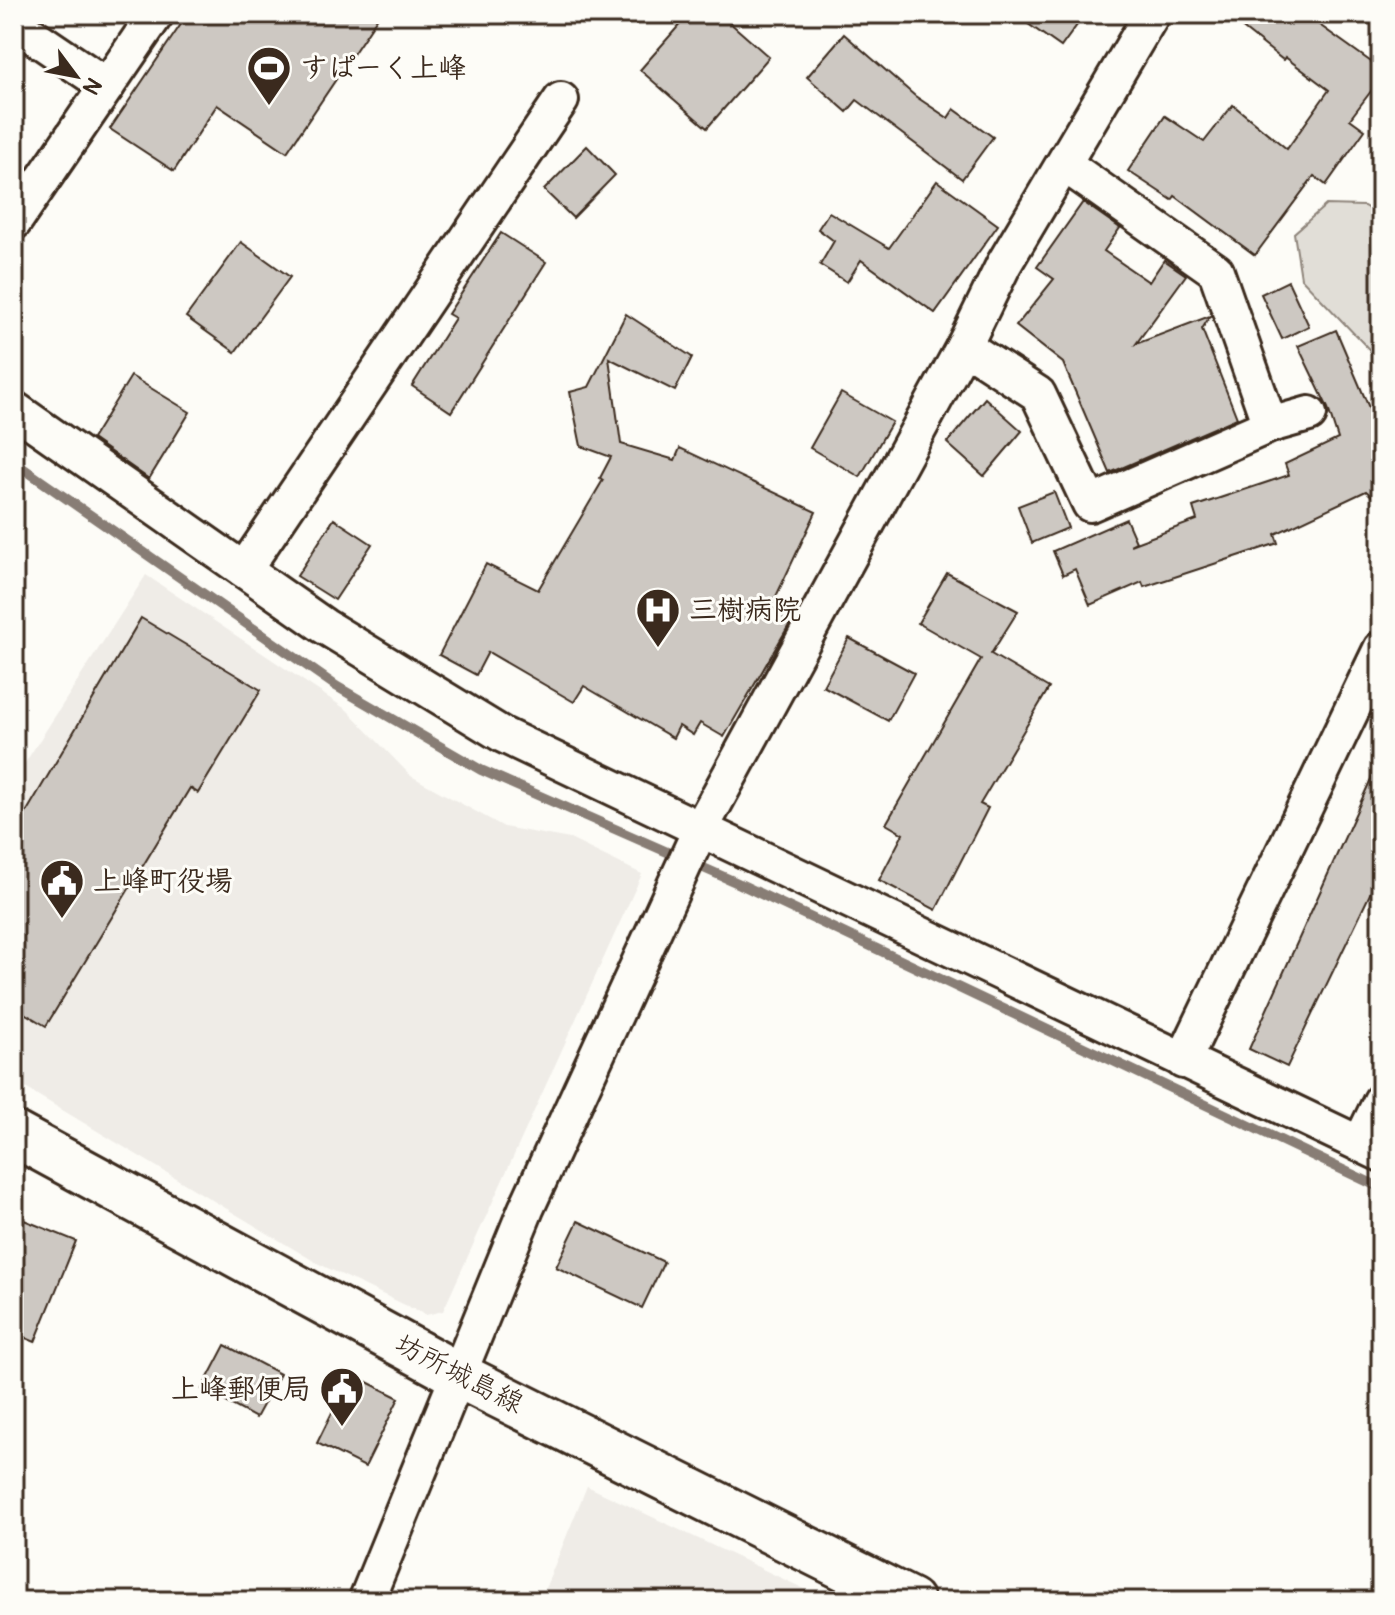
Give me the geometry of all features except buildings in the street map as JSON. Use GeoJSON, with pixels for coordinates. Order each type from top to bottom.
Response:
{"type":"FeatureCollection","features":[{"type":"Feature","properties":{"kind":"main road","name":"坊所城島線"},"geometry":{"type":"LineString","coordinates":[[14,1134],[460,1376],[911,1601]]}},
{"type":"Feature","properties":{"kind":"street"},"geometry":{"type":"LineString","coordinates":[[14,222],[156,14]]}},
{"type":"Feature","properties":{"kind":"street"},"geometry":{"type":"LineString","coordinates":[[366,1601],[526,1209],[701,828],[964,346],[1004,264],[1152,14]]}},
{"type":"Feature","properties":{"kind":"street"},"geometry":{"type":"LineString","coordinates":[[14,23],[107,86]]}},
{"type":"Feature","properties":{"kind":"street"},"geometry":{"type":"LineString","coordinates":[[244,570],[561,100]]}},
{"type":"Feature","properties":{"kind":"street"},"geometry":{"type":"LineString","coordinates":[[1064,164],[1216,271],[1270,425]]}},
{"type":"Feature","properties":{"kind":"street"},"geometry":{"type":"LineString","coordinates":[[964,346],[1038,394],[1090,504],[1270,425],[1309,414]]}},
{"type":"Feature","properties":{"kind":"street"},"geometry":{"type":"LineString","coordinates":[[14,409],[324,626],[503,735],[1371,1149],[1381,1101]]}},
{"type":"Feature","properties":{"kind":"street"},"geometry":{"type":"LineString","coordinates":[[1183,1061],[1381,649]]}},
{"type":"Feature","properties":{"kind":"shaded area"},"geometry":{"type":"Polygon","coordinates":[[[1326,205],[1364,206],[1381,216],[1381,362],[1301,278],[1294,233],[1326,205]]]}},
{"type":"Feature","properties":{"kind":"shaded area"},"geometry":{"type":"Polygon","coordinates":[[[146,575],[347,710],[411,776],[504,827],[570,839],[642,874],[443,1311],[426,1315],[317,1263],[14,1081],[14,780],[146,575]]]}},
{"type":"Feature","properties":{"kind":"shaded area"},"geometry":{"type":"Polygon","coordinates":[[[587,1486],[724,1551],[830,1601],[540,1601],[587,1486]]]}},
{"type":"Feature","properties":{"kind":"waterway"},"geometry":{"type":"LineString","coordinates":[[14,462],[336,686],[481,770],[740,884],[1381,1188]]}},
{"type":"Feature","properties":{"kind":"place","name":"すぱーく上峰"},"geometry":{"type":"Point","coordinates":[269,107]}},
{"type":"Feature","properties":{"kind":"place","name":"三樹病院"},"geometry":{"type":"Point","coordinates":[658,649]}},
{"type":"Feature","properties":{"kind":"place","name":"上峰町役場"},"geometry":{"type":"Point","coordinates":[62,920]}},
{"type":"Feature","properties":{"kind":"place","name":"上峰郵便局"},"geometry":{"type":"Point","coordinates":[342,1428]}}]}
